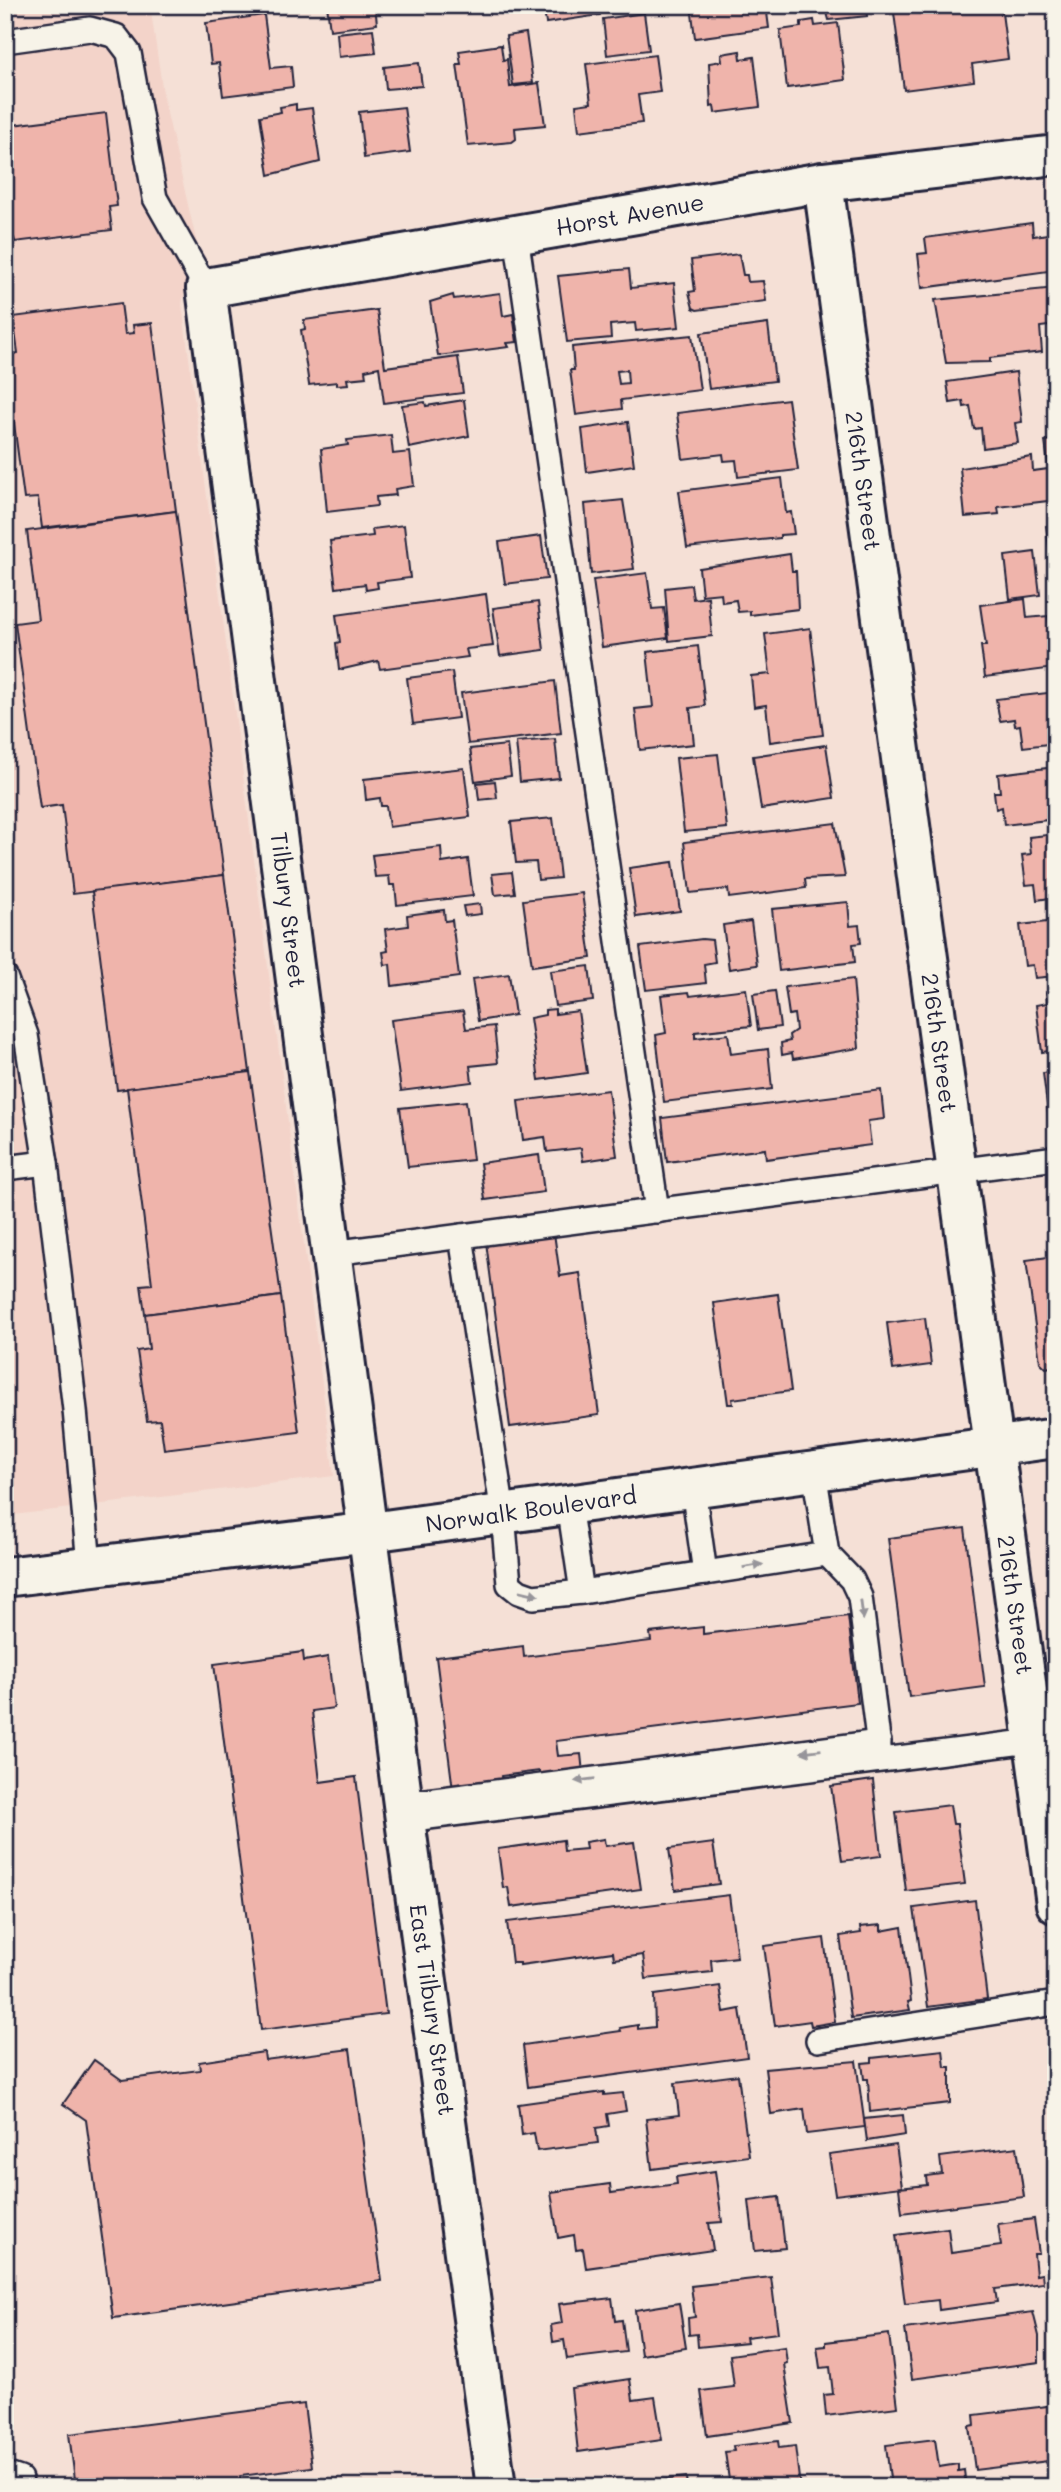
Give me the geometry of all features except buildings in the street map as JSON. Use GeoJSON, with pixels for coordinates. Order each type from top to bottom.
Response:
{"type":"FeatureCollection","features":[{"type":"Feature","properties":{"kind":"street","name":"Horst Avenue"},"geometry":{"type":"LineString","coordinates":[[206,288],[823,182],[1056,155]]}},
{"type":"Feature","properties":{"kind":"street","name":"216th Street"},"geometry":{"type":"LineString","coordinates":[[823,182],[994,1446],[1045,1739],[1056,1904]]}},
{"type":"Feature","properties":{"kind":"street","name":"Tilbury Street"},"geometry":{"type":"LineString","coordinates":[[206,288],[370,1532]]}},
{"type":"Feature","properties":{"kind":"street","name":"Norwalk Boulevard"},"geometry":{"type":"LineString","coordinates":[[5,1577],[370,1532],[1056,1438]]}},
{"type":"Feature","properties":{"kind":"street","name":"East Tilbury Street"},"geometry":{"type":"LineString","coordinates":[[370,1532],[404,1812],[496,2487]]}},
{"type":"Feature","properties":{"kind":"lane"},"geometry":{"type":"LineString","coordinates":[[5,41],[90,29],[116,36],[129,52],[155,198],[206,288]]}},
{"type":"Feature","properties":{"kind":"lane"},"geometry":{"type":"LineString","coordinates":[[516,235],[657,1210]]}},
{"type":"Feature","properties":{"kind":"lane"},"geometry":{"type":"LineString","coordinates":[[5,977],[26,1035],[46,1163],[75,1409],[89,1565]]}},
{"type":"Feature","properties":{"kind":"lane"},"geometry":{"type":"LineString","coordinates":[[333,1253],[1056,1158]]}},
{"type":"Feature","properties":{"kind":"lane"},"geometry":{"type":"LineString","coordinates":[[5,1168],[46,1163]]}},
{"type":"Feature","properties":{"kind":"lane"},"geometry":{"type":"LineString","coordinates":[[461,1236],[503,1514],[509,1584],[519,1592],[533,1597],[582,1592],[827,1554]]}},
{"type":"Feature","properties":{"kind":"lane"},"geometry":{"type":"LineString","coordinates":[[814,1471],[827,1554],[852,1580],[860,1597],[880,1751]]}},
{"type":"Feature","properties":{"kind":"lane"},"geometry":{"type":"LineString","coordinates":[[693,1488],[705,1573]]}},
{"type":"Feature","properties":{"kind":"lane"},"geometry":{"type":"LineString","coordinates":[[569,1505],[582,1592]]}},
{"type":"Feature","properties":{"kind":"lane"},"geometry":{"type":"LineString","coordinates":[[404,1812],[880,1751],[1045,1739]]}},
{"type":"Feature","properties":{"kind":"lane"},"geometry":{"type":"LineString","coordinates":[[818,2040],[1056,2003]]}},
{"type":"Feature","properties":{"kind":"lane"},"geometry":{"type":"LineString","coordinates":[[5,2474],[20,2479],[22,2487]]}},
{"type":"Feature","properties":{"kind":"shaded area"},"geometry":{"type":"Polygon","coordinates":[[[5,5],[150,5],[164,100],[200,257],[187,282],[182,304],[334,1476],[5,1516],[5,5]]]}}]}
